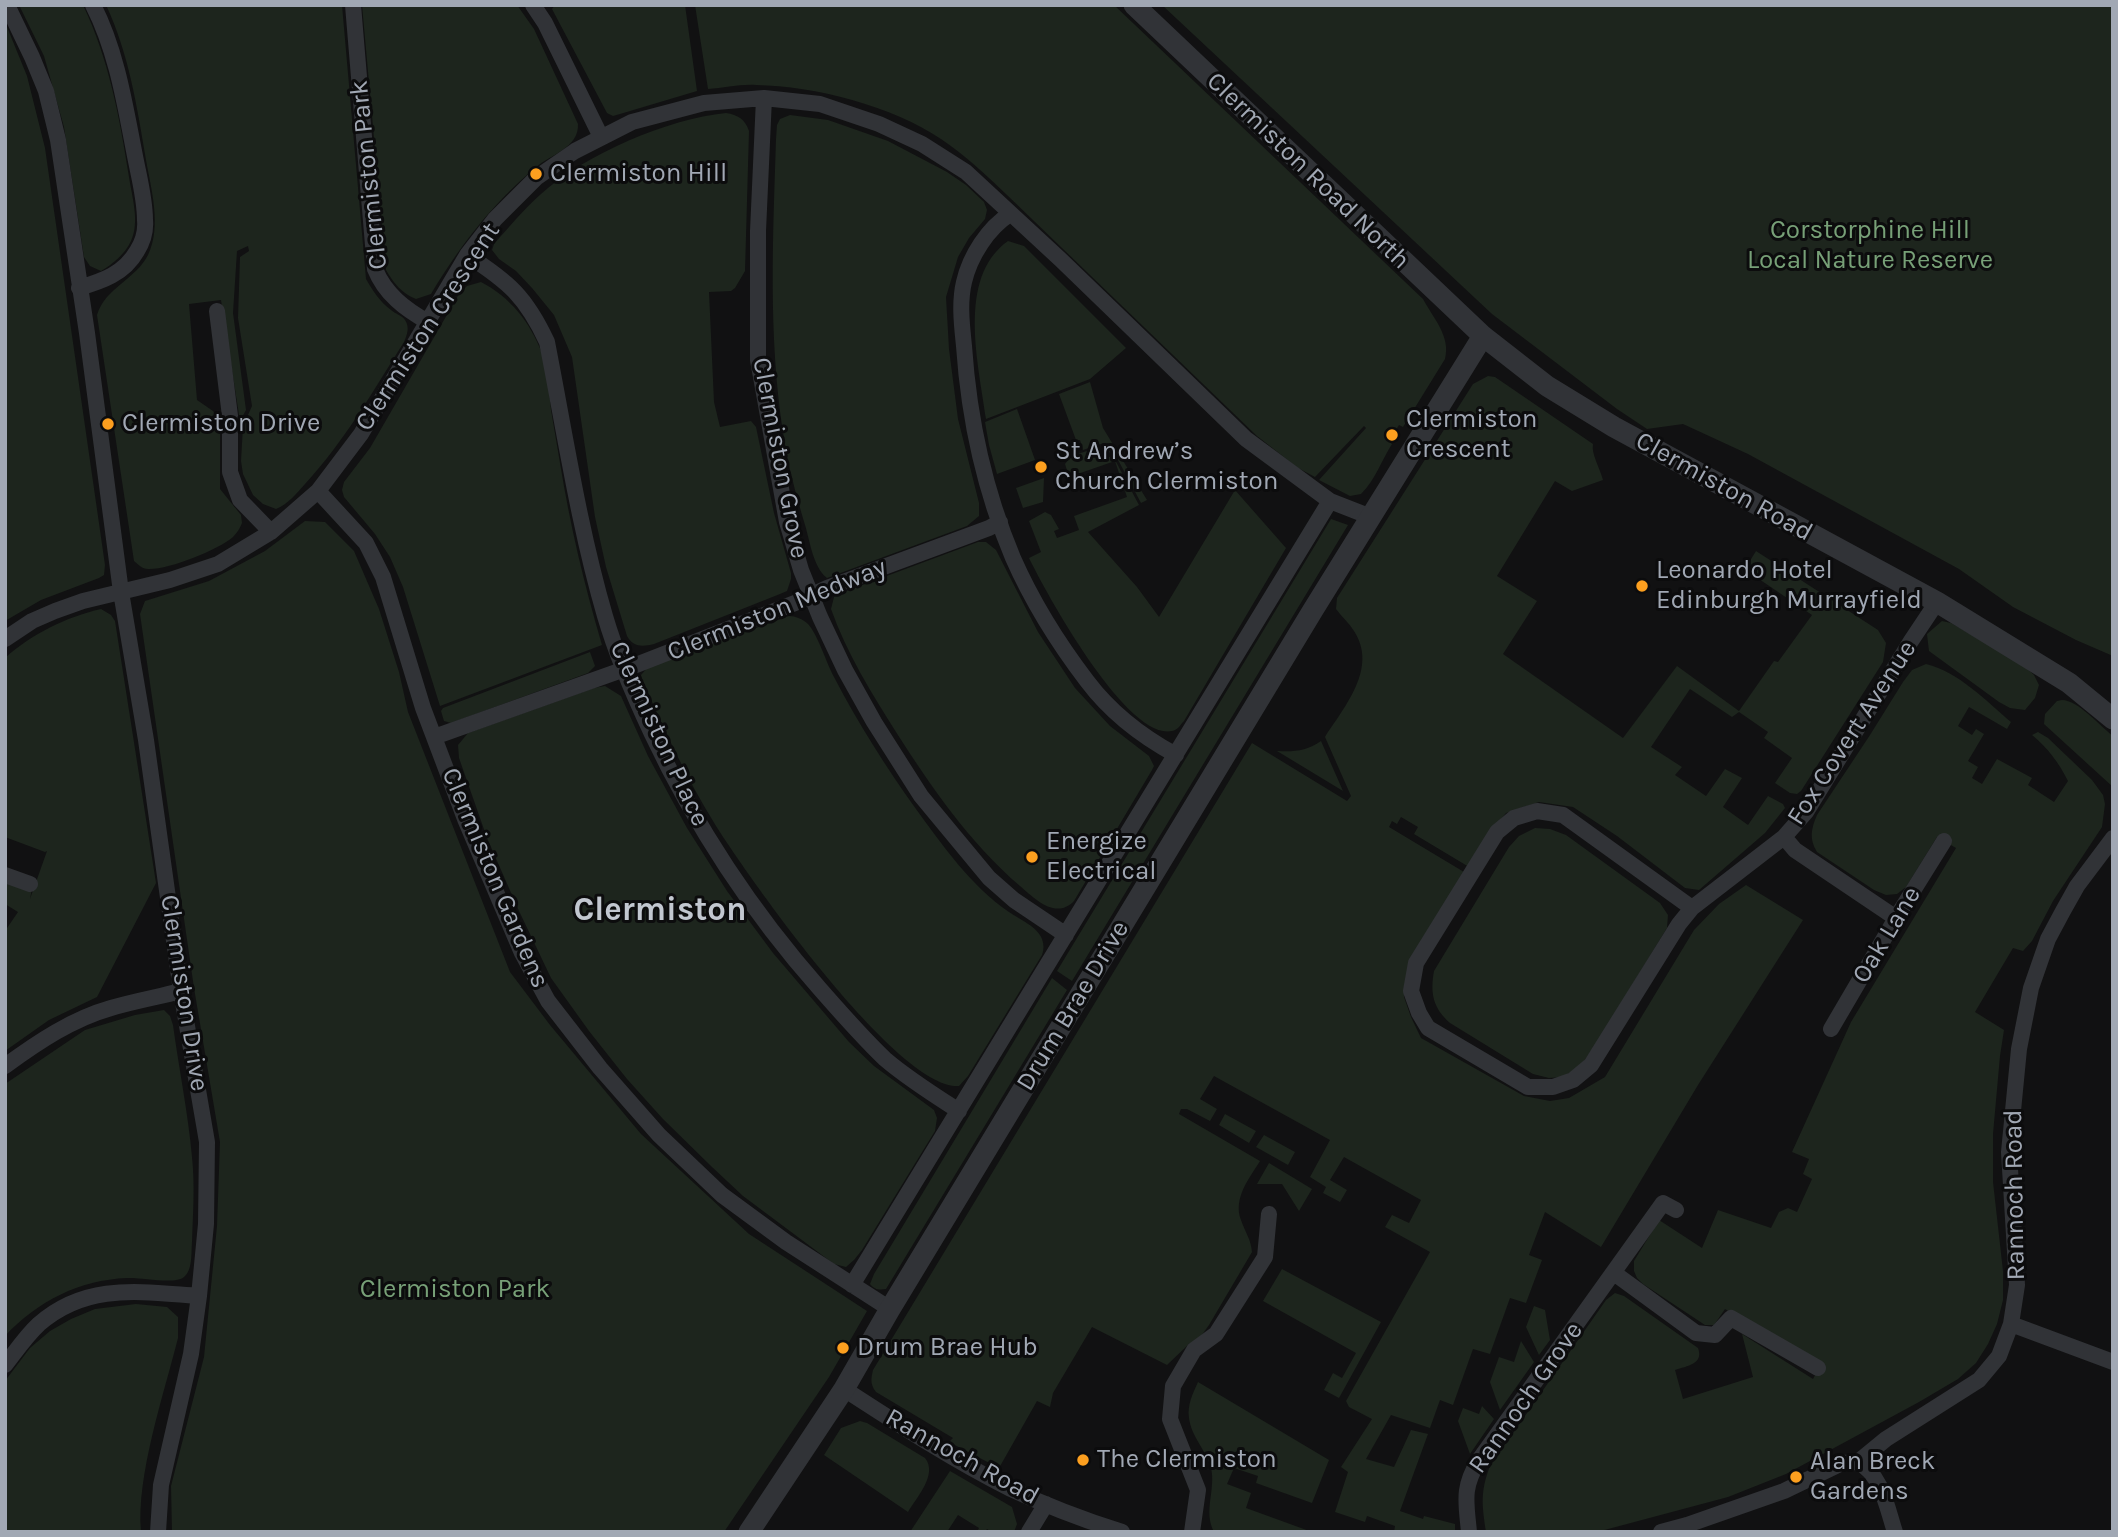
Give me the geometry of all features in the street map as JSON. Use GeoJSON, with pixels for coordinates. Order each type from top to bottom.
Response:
{"type":"FeatureCollection","features":[{"type":"Feature","properties":{"kind":"street","name":"Clermiston Drive"},"geometry":{"type":"LineString","coordinates":[[7,5],[46,91],[58,140],[121,592],[146,740],[181,991],[207,1142],[206,1224],[199,1296],[191,1354],[161,1485],[158,1532]]}},
{"type":"Feature","properties":{"kind":"street"},"geometry":{"type":"LineString","coordinates":[[79,288],[108,279],[123,268],[136,254],[146,223],[124,95],[108,40],[93,5]]}},
{"type":"Feature","properties":{"kind":"street","name":"Clermiston Park"},"geometry":{"type":"LineString","coordinates":[[353,5],[375,269],[380,282],[390,295],[428,322]]}},
{"type":"Feature","properties":{"kind":"street"},"geometry":{"type":"LineString","coordinates":[[533,5],[545,23],[601,137]]}},
{"type":"Feature","properties":{"kind":"street","name":"Clermiston Road North"},"geometry":{"type":"LineString","coordinates":[[1133,5],[1483,336]]}},
{"type":"Feature","properties":{"kind":"street","name":"Clermiston Crescent"},"geometry":{"type":"LineString","coordinates":[[5,639],[32,621],[83,601],[170,580],[218,564],[271,532],[318,491],[360,434],[467,255],[495,219],[536,178],[575,151],[632,122],[704,103],[764,98],[820,104],[879,124],[922,144],[966,172],[1246,439],[1330,500],[1371,517]]}},
{"type":"Feature","properties":{"kind":"street","name":"Clermiston Grove"},"geometry":{"type":"LineString","coordinates":[[764,98],[758,231],[758,360],[787,522],[801,570],[845,670],[921,796],[989,878],[1014,900],[1066,935]]}},
{"type":"Feature","properties":{"kind":"street"},"geometry":{"type":"LineString","coordinates":[[1010,214],[997,222],[978,248],[964,282],[961,313],[977,449],[1014,559],[1037,606],[1106,704],[1154,743],[1176,755]]}},
{"type":"Feature","properties":{"kind":"street","name":"Clermiston Place"},"geometry":{"type":"LineString","coordinates":[[467,255],[501,278],[520,295],[547,342],[586,545],[605,617],[623,669],[666,764],[708,839],[790,955],[855,1029],[887,1060],[959,1111]]}},
{"type":"Feature","properties":{"kind":"street"},"geometry":{"type":"LineString","coordinates":[[217,311],[230,416],[230,472],[240,500],[271,532]]}},
{"type":"Feature","properties":{"kind":"street","name":"Drum Brae Drive"},"geometry":{"type":"LineString","coordinates":[[749,1532],[844,1389],[1312,610],[1483,336]]}},
{"type":"Feature","properties":{"kind":"street","name":"Clermiston Road"},"geometry":{"type":"LineString","coordinates":[[1483,336],[1547,386],[1614,427],[1937,602],[2069,684],[2113,719]]}},
{"type":"Feature","properties":{"kind":"street","name":"Clermiston Gardens"},"geometry":{"type":"LineString","coordinates":[[318,491],[366,543],[383,577],[409,668],[465,819],[522,953],[548,1001],[600,1068],[659,1135],[704,1178],[786,1242],[890,1310]]}},
{"type":"Feature","properties":{"kind":"street","name":"Drum Brae Drive"},"geometry":{"type":"LineString","coordinates":[[852,1285],[1330,500]]}},
{"type":"Feature","properties":{"kind":"street","name":"Clermiston Medway"},"geometry":{"type":"LineString","coordinates":[[434,737],[623,669],[1000,522]]}},
{"type":"Feature","properties":{"kind":"street","name":"Fox Covert Avenue"},"geometry":{"type":"LineString","coordinates":[[1692,908],[1563,816],[1537,811],[1514,818],[1497,832],[1471,870],[1416,963],[1411,991],[1428,1028],[1528,1087],[1553,1087],[1573,1080],[1591,1065],[1679,924],[1692,908],[1784,837],[1806,812],[1937,602]]}},
{"type":"Feature","properties":{"kind":"street"},"geometry":{"type":"LineString","coordinates":[[1784,837],[1795,850],[1896,918]]}},
{"type":"Feature","properties":{"kind":"street","name":"Rannoch Road"},"geometry":{"type":"LineString","coordinates":[[1661,1532],[1784,1492],[1842,1463],[1858,1462],[1886,1439],[1970,1386],[1987,1373],[1999,1356],[2011,1324],[2017,1285],[2009,1153],[2019,1049],[2031,988],[2048,939],[2063,911],[2082,879],[2113,838]]}},
{"type":"Feature","properties":{"kind":"street","name":"Oak Lane"},"geometry":{"type":"LineString","coordinates":[[1831,1029],[1944,841]]}},
{"type":"Feature","properties":{"kind":"street"},"geometry":{"type":"LineString","coordinates":[[5,875],[30,884]]}},
{"type":"Feature","properties":{"kind":"street"},"geometry":{"type":"LineString","coordinates":[[5,1066],[35,1044],[74,1022],[109,1008],[181,991]]}},
{"type":"Feature","properties":{"kind":"street","name":"Rannoch Grove"},"geometry":{"type":"LineString","coordinates":[[1469,1532],[1465,1494],[1468,1477],[1663,1203],[1676,1210]]}},
{"type":"Feature","properties":{"kind":"street"},"geometry":{"type":"LineString","coordinates":[[1192,1532],[1198,1490],[1170,1419],[1173,1386],[1194,1350],[1216,1334],[1265,1257],[1269,1214]]}},
{"type":"Feature","properties":{"kind":"street"},"geometry":{"type":"LineString","coordinates":[[1614,1273],[1696,1333],[1715,1335],[1731,1318],[1818,1368]]}},
{"type":"Feature","properties":{"kind":"street"},"geometry":{"type":"LineString","coordinates":[[5,1365],[40,1323],[76,1301],[118,1291],[199,1296]]}},
{"type":"Feature","properties":{"kind":"street"},"geometry":{"type":"LineString","coordinates":[[2011,1324],[2113,1362]]}},
{"type":"Feature","properties":{"kind":"street","name":"Rannoch Road"},"geometry":{"type":"LineString","coordinates":[[844,1389],[976,1470],[1046,1504],[1122,1532]]}},
{"type":"Feature","properties":{"kind":"street"},"geometry":{"type":"LineString","coordinates":[[1858,1462],[1866,1466],[1877,1481],[1895,1532]]}},
{"type":"Feature","properties":{"kind":"street"},"geometry":{"type":"LineString","coordinates":[[1029,1532],[1046,1504]]}},
{"type":"Feature","properties":{"kind":"green space"},"geometry":{"type":"Polygon","coordinates":[[[19,5],[83,5],[107,68],[122,133],[135,226],[134,234],[125,250],[101,271],[90,266],[84,257],[64,127],[44,56],[19,5]]]}},
{"type":"Feature","properties":{"kind":"green space"},"geometry":{"type":"Polygon","coordinates":[[[106,5],[342,5],[366,279],[383,303],[404,318],[408,328],[404,342],[345,434],[319,468],[284,504],[276,509],[263,504],[253,495],[243,474],[241,461],[243,426],[252,406],[238,318],[240,257],[249,251],[248,246],[237,251],[233,313],[246,410],[240,421],[221,300],[189,304],[197,400],[213,411],[220,421],[220,489],[241,515],[242,523],[233,537],[216,548],[180,563],[148,569],[134,561],[97,315],[113,290],[136,271],[148,255],[155,220],[153,195],[131,81],[121,42],[106,5]]]}},
{"type":"Feature","properties":{"kind":"green space"},"geometry":{"type":"Polygon","coordinates":[[[362,5],[517,5],[534,29],[578,124],[574,139],[569,145],[535,168],[490,211],[453,259],[431,294],[416,299],[398,287],[386,270],[362,5]]]}},
{"type":"Feature","properties":{"kind":"green space"},"geometry":{"type":"Polygon","coordinates":[[[555,5],[685,5],[697,91],[613,116],[607,113],[552,9],[555,5]]]}},
{"type":"Feature","properties":{"kind":"green space"},"geometry":{"type":"Polygon","coordinates":[[[695,5],[1114,5],[1423,299],[1446,343],[1445,359],[1403,427],[1399,425],[1389,441],[1392,444],[1371,482],[1361,494],[1350,496],[1319,480],[1366,428],[1364,426],[1315,477],[1298,468],[1257,436],[991,180],[941,139],[900,117],[828,94],[756,85],[708,89],[695,5]]]}},
{"type":"Feature","properties":{"kind":"green space","name":"Corstorphine Hill Local Nature Reserve"},"geometry":{"type":"Polygon","coordinates":[[[1162,5],[2113,5],[2113,656],[2013,607],[1959,569],[1748,454],[1683,424],[1647,429],[1617,409],[1492,314],[1162,5]]]}},
{"type":"Feature","properties":{"kind":"green space"},"geometry":{"type":"Polygon","coordinates":[[[5,22],[27,76],[45,148],[105,565],[104,575],[99,578],[41,600],[5,621],[5,22]]]}},
{"type":"Feature","properties":{"kind":"green space"},"geometry":{"type":"Polygon","coordinates":[[[726,113],[740,118],[749,131],[745,271],[731,291],[709,292],[714,402],[720,427],[751,421],[756,427],[791,579],[787,591],[654,644],[638,645],[627,636],[606,567],[595,517],[572,357],[554,315],[516,271],[499,259],[492,250],[494,244],[535,200],[559,179],[581,165],[653,131],[726,113]]]}},
{"type":"Feature","properties":{"kind":"green space"},"geometry":{"type":"Polygon","coordinates":[[[790,115],[828,120],[888,141],[966,185],[984,202],[987,210],[985,219],[958,257],[946,297],[949,349],[958,419],[979,503],[979,516],[967,526],[827,578],[818,567],[813,553],[789,467],[775,359],[773,286],[776,139],[780,119],[790,115]]]}},
{"type":"Feature","properties":{"kind":"green space"},"geometry":{"type":"Polygon","coordinates":[[[1008,241],[1024,246],[1126,348],[1090,379],[986,419],[976,349],[976,299],[982,277],[992,257],[1008,241]]]}},
{"type":"Feature","properties":{"kind":"green space"},"geometry":{"type":"Polygon","coordinates":[[[481,282],[501,295],[518,312],[537,342],[544,360],[568,509],[602,645],[440,706],[403,587],[390,557],[344,497],[342,490],[344,482],[370,448],[459,294],[467,286],[481,282]]]}},
{"type":"Feature","properties":{"kind":"green space"},"geometry":{"type":"Polygon","coordinates":[[[1488,376],[1495,377],[1593,444],[1594,457],[1603,480],[1572,491],[1555,481],[1497,576],[1537,601],[1503,654],[1623,738],[1677,666],[1739,711],[1774,661],[1778,662],[1812,615],[1753,575],[1748,564],[1756,551],[1878,630],[1886,643],[1883,662],[1797,794],[1790,793],[1775,783],[1792,758],[1764,738],[1768,732],[1739,712],[1732,717],[1690,689],[1651,747],[1682,767],[1675,775],[1706,796],[1725,769],[1742,778],[1723,807],[1748,825],[1768,796],[1783,804],[1785,808],[1765,833],[1699,890],[1685,888],[1617,836],[1573,807],[1539,802],[1506,813],[1469,867],[1414,834],[1418,827],[1401,817],[1397,824],[1392,821],[1389,827],[1464,872],[1409,961],[1404,997],[1421,1038],[1524,1096],[1550,1101],[1569,1098],[1605,1077],[1694,930],[1719,904],[1746,885],[1803,920],[1698,1085],[1601,1247],[1545,1212],[1529,1255],[1542,1260],[1526,1303],[1510,1298],[1490,1354],[1473,1349],[1453,1405],[1440,1400],[1430,1428],[1391,1415],[1366,1459],[1394,1467],[1411,1430],[1428,1434],[1400,1511],[1423,1519],[1424,1516],[1455,1524],[1455,1532],[1394,1532],[1395,1526],[1367,1516],[1365,1522],[1335,1512],[1348,1472],[1341,1467],[1372,1419],[1349,1407],[1346,1401],[1430,1252],[1385,1227],[1392,1215],[1409,1223],[1421,1200],[1344,1157],[1330,1180],[1347,1190],[1340,1202],[1323,1193],[1326,1187],[1310,1177],[1330,1140],[1214,1076],[1200,1099],[1217,1109],[1210,1121],[1187,1109],[1181,1109],[1179,1114],[1260,1161],[1243,1189],[1239,1204],[1241,1220],[1252,1252],[1199,1339],[1189,1344],[1167,1365],[1092,1327],[1053,1393],[1050,1407],[1037,1401],[999,1468],[949,1442],[953,1438],[876,1392],[871,1381],[873,1370],[1252,743],[1347,801],[1351,796],[1325,737],[1349,700],[1361,673],[1360,645],[1354,631],[1336,609],[1337,598],[1473,384],[1488,376]]]}},
{"type":"Feature","properties":{"kind":"green space"},"geometry":{"type":"Polygon","coordinates":[[[1090,382],[1103,428],[1147,500],[1141,503],[1117,458],[1106,451],[1104,443],[1083,450],[1080,440],[1076,440],[1059,394],[1090,382]]]}},
{"type":"Feature","properties":{"kind":"green space"},"geometry":{"type":"Polygon","coordinates":[[[1017,409],[1035,460],[997,474],[985,422],[1017,409]]]}},
{"type":"Feature","properties":{"kind":"green space"},"geometry":{"type":"Polygon","coordinates":[[[1087,451],[1114,458],[1139,505],[1088,532],[1137,587],[1159,617],[1235,490],[1286,548],[1184,721],[1172,731],[1154,728],[1133,713],[1111,690],[1070,631],[1029,558],[1041,552],[1029,521],[1045,512],[1051,515],[1059,529],[1054,531],[1057,538],[1079,530],[1074,516],[1127,497],[1115,461],[1069,477],[1065,464],[1071,456],[1087,451]]]}},
{"type":"Feature","properties":{"kind":"green space"},"geometry":{"type":"Polygon","coordinates":[[[1044,478],[1043,502],[1023,508],[1016,488],[1044,478]]]}},
{"type":"Feature","properties":{"kind":"green space"},"geometry":{"type":"Polygon","coordinates":[[[1331,519],[1348,525],[1072,981],[1057,971],[1331,519]]]}},
{"type":"Feature","properties":{"kind":"green space","name":"Clermiston Park"},"geometry":{"type":"Polygon","coordinates":[[[305,521],[325,522],[354,551],[379,609],[399,672],[408,712],[510,972],[550,1025],[641,1134],[749,1234],[867,1311],[829,1377],[724,1532],[172,1532],[171,1486],[204,1357],[217,1226],[220,1142],[194,988],[140,614],[145,601],[209,581],[265,551],[305,521]]]}},
{"type":"Feature","properties":{"kind":"green space"},"geometry":{"type":"Polygon","coordinates":[[[978,542],[986,542],[996,550],[1038,632],[1075,688],[1110,726],[1149,756],[1154,766],[1074,901],[1060,909],[1046,906],[1020,886],[984,851],[952,814],[869,688],[844,641],[831,609],[834,597],[841,593],[978,542]]]}},
{"type":"Feature","properties":{"kind":"green space"},"geometry":{"type":"Polygon","coordinates":[[[101,609],[115,621],[156,883],[97,997],[49,1020],[5,1051],[5,931],[18,912],[5,904],[5,878],[32,888],[30,899],[47,851],[5,837],[5,658],[26,641],[50,628],[101,609]]]}},
{"type":"Feature","properties":{"kind":"green space"},"geometry":{"type":"Polygon","coordinates":[[[789,616],[801,619],[812,629],[834,677],[883,761],[947,851],[982,890],[1032,927],[1042,939],[1042,955],[968,1076],[959,1086],[932,1078],[900,1054],[864,1019],[791,932],[705,808],[676,754],[642,679],[641,675],[648,667],[789,616]]]}},
{"type":"Feature","properties":{"kind":"green space"},"geometry":{"type":"Polygon","coordinates":[[[1942,621],[1951,623],[2022,664],[2034,675],[2039,685],[2035,698],[2025,710],[2010,708],[1999,702],[1929,651],[1927,634],[1942,621]]]}},
{"type":"Feature","properties":{"kind":"green space"},"geometry":{"type":"Polygon","coordinates":[[[590,652],[595,666],[588,673],[451,723],[444,721],[441,711],[443,708],[590,652]]]}},
{"type":"Feature","properties":{"kind":"green space"},"geometry":{"type":"Polygon","coordinates":[[[1926,664],[1961,680],[2011,722],[2007,729],[1969,707],[1958,726],[1972,735],[1976,729],[1984,734],[1968,761],[1978,767],[1972,778],[1982,784],[1997,759],[2032,778],[2028,785],[2054,802],[2068,781],[2053,756],[2032,735],[2038,732],[2048,738],[2092,780],[2103,795],[2105,804],[2102,827],[2053,901],[2032,941],[2023,951],[2013,948],[1975,1012],[2004,1030],[1993,1134],[1993,1182],[2003,1271],[2003,1300],[1988,1344],[1976,1363],[1958,1379],[1919,1402],[1786,1474],[1728,1497],[1597,1532],[1486,1532],[1483,1499],[1490,1466],[1606,1300],[1615,1293],[1624,1296],[1698,1348],[1697,1361],[1675,1370],[1683,1399],[1753,1377],[1742,1334],[1813,1379],[1821,1364],[1725,1309],[1714,1325],[1705,1325],[1643,1284],[1634,1271],[1634,1261],[1659,1220],[1702,1248],[1718,1210],[1771,1228],[1779,1212],[1788,1208],[1797,1212],[1812,1179],[1803,1174],[1809,1159],[1792,1152],[1851,1022],[1956,848],[1937,837],[1906,887],[1897,894],[1886,895],[1874,890],[1817,852],[1812,829],[1817,815],[1903,682],[1912,670],[1926,664]]]}},
{"type":"Feature","properties":{"kind":"green space"},"geometry":{"type":"Polygon","coordinates":[[[605,686],[621,696],[648,756],[687,828],[727,891],[773,953],[849,1042],[874,1066],[934,1110],[937,1118],[935,1131],[862,1250],[846,1267],[834,1264],[743,1196],[663,1119],[627,1079],[551,978],[487,838],[459,758],[458,745],[468,733],[605,686]]]}},
{"type":"Feature","properties":{"kind":"green space"},"geometry":{"type":"Polygon","coordinates":[[[2057,701],[2075,704],[2113,736],[2113,787],[2044,724],[2045,714],[2057,701]]]}},
{"type":"Feature","properties":{"kind":"green space"},"geometry":{"type":"Polygon","coordinates":[[[1321,741],[1343,791],[1277,751],[1300,750],[1321,741]]]}},
{"type":"Feature","properties":{"kind":"green space"},"geometry":{"type":"Polygon","coordinates":[[[1535,828],[1550,829],[1566,835],[1660,903],[1668,915],[1667,928],[1596,1044],[1579,1068],[1562,1077],[1549,1078],[1533,1074],[1450,1023],[1436,1006],[1432,986],[1434,971],[1509,847],[1519,836],[1535,828]]]}},
{"type":"Feature","properties":{"kind":"green space"},"geometry":{"type":"Polygon","coordinates":[[[1052,978],[1067,990],[886,1289],[875,1288],[870,1284],[874,1274],[1052,978]]]}},
{"type":"Feature","properties":{"kind":"green space"},"geometry":{"type":"Polygon","coordinates":[[[164,1010],[173,1025],[192,1157],[193,1210],[189,1270],[180,1279],[165,1281],[127,1278],[76,1288],[31,1312],[5,1336],[5,1084],[85,1030],[135,1015],[164,1010]]]}},
{"type":"Feature","properties":{"kind":"green space"},"geometry":{"type":"Polygon","coordinates":[[[1225,1114],[1256,1131],[1249,1143],[1219,1125],[1225,1114]]]}},
{"type":"Feature","properties":{"kind":"green space"},"geometry":{"type":"Polygon","coordinates":[[[1264,1135],[1295,1152],[1288,1165],[1256,1147],[1264,1135]]]}},
{"type":"Feature","properties":{"kind":"green space"},"geometry":{"type":"Polygon","coordinates":[[[1269,1163],[1312,1189],[1299,1211],[1282,1184],[1257,1184],[1269,1163]]]}},
{"type":"Feature","properties":{"kind":"green space"},"geometry":{"type":"Polygon","coordinates":[[[1282,1269],[1381,1322],[1339,1398],[1324,1390],[1333,1373],[1342,1378],[1356,1353],[1263,1301],[1282,1269]]]}},
{"type":"Feature","properties":{"kind":"green space"},"geometry":{"type":"Polygon","coordinates":[[[136,1304],[167,1307],[178,1317],[178,1338],[147,1461],[141,1532],[5,1532],[5,1381],[30,1348],[50,1331],[95,1309],[136,1304]]]}},
{"type":"Feature","properties":{"kind":"green space"},"geometry":{"type":"Polygon","coordinates":[[[1534,1306],[1545,1310],[1550,1340],[1539,1355],[1526,1327],[1534,1306]]]}},
{"type":"Feature","properties":{"kind":"green space"},"geometry":{"type":"Polygon","coordinates":[[[1521,1341],[1534,1362],[1500,1410],[1490,1382],[1499,1357],[1514,1362],[1521,1341]]]}},
{"type":"Feature","properties":{"kind":"green space"},"geometry":{"type":"Polygon","coordinates":[[[1198,1382],[1329,1460],[1312,1503],[1256,1483],[1258,1476],[1234,1468],[1227,1484],[1251,1493],[1246,1508],[1312,1532],[1214,1532],[1210,1516],[1211,1468],[1189,1418],[1192,1395],[1198,1382]]]}},
{"type":"Feature","properties":{"kind":"green space"},"geometry":{"type":"Polygon","coordinates":[[[1482,1406],[1494,1419],[1470,1454],[1458,1421],[1463,1408],[1479,1414],[1482,1406]]]}},
{"type":"Feature","properties":{"kind":"green space"},"geometry":{"type":"Polygon","coordinates":[[[860,1421],[925,1458],[928,1478],[908,1512],[824,1455],[841,1428],[860,1421]]]}},
{"type":"Feature","properties":{"kind":"green space"},"geometry":{"type":"Polygon","coordinates":[[[950,1471],[1012,1507],[1017,1524],[1014,1532],[992,1532],[987,1529],[985,1532],[977,1532],[979,1528],[958,1515],[947,1532],[910,1532],[950,1471]]]}},
{"type":"Feature","properties":{"kind":"place","name":"Clermiston Hill"},"geometry":{"type":"Point","coordinates":[536,174]}},
{"type":"Feature","properties":{"kind":"place","name":"Clermiston Drive"},"geometry":{"type":"Point","coordinates":[108,424]}},
{"type":"Feature","properties":{"kind":"place","name":"Clermiston Crescent"},"geometry":{"type":"Point","coordinates":[1392,435]}},
{"type":"Feature","properties":{"kind":"place","name":"St Andrew’s Church Clermiston"},"geometry":{"type":"Point","coordinates":[1041,467]}},
{"type":"Feature","properties":{"kind":"place","name":"Leonardo Hotel Edinburgh Murrayfield"},"geometry":{"type":"Point","coordinates":[1642,586]}},
{"type":"Feature","properties":{"kind":"place","name":"Energize Electrical"},"geometry":{"type":"Point","coordinates":[1032,857]}},
{"type":"Feature","properties":{"kind":"place","name":"Drum Brae Hub"},"geometry":{"type":"Point","coordinates":[843,1348]}},
{"type":"Feature","properties":{"kind":"place","name":"The Clermiston"},"geometry":{"type":"Point","coordinates":[1083,1460]}},
{"type":"Feature","properties":{"kind":"place","name":"Alan Breck Gardens"},"geometry":{"type":"Point","coordinates":[1796,1477]}},
{"type":"Feature","properties":{"kind":"district","name":"Clermiston"},"geometry":{"type":"Point","coordinates":[660,911]}}]}
